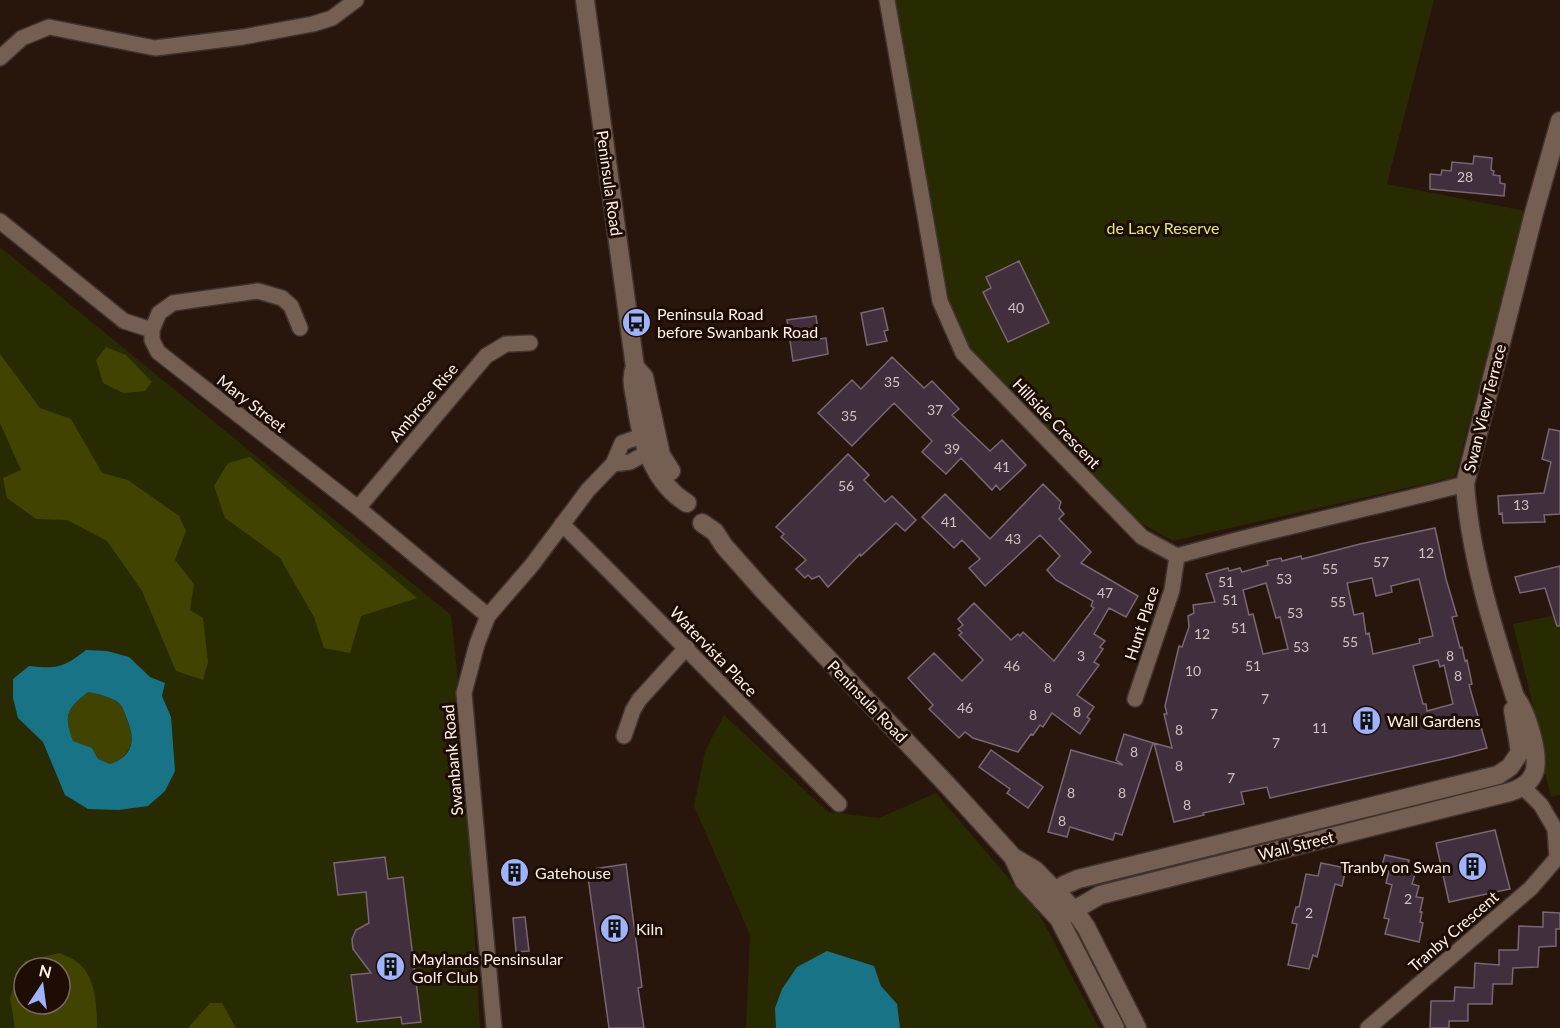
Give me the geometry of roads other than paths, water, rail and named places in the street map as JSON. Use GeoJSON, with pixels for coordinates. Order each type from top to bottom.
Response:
{"type":"FeatureCollection","features":[{"type":"Feature","properties":{"kind":"street"},"geometry":{"type":"LineString","coordinates":[[0,58],[22,38],[49,27],[155,48],[243,37],[313,24],[332,18],[356,0]]}},
{"type":"Feature","properties":{"kind":"street","name":"Peninsula Road"},"geometry":{"type":"LineString","coordinates":[[585,0],[635,367],[644,377],[651,441],[682,487],[687,503],[702,523],[715,532],[724,546],[763,590],[1013,856],[1024,881],[1049,896],[1066,914],[1086,927],[1137,1028]]}},
{"type":"Feature","properties":{"kind":"street","name":"Hillside Crescent"},"geometry":{"type":"LineString","coordinates":[[887,0],[940,301],[963,353],[1142,537],[1176,556]]}},
{"type":"Feature","properties":{"kind":"street","name":"Swan View Terrace"},"geometry":{"type":"LineString","coordinates":[[1528,781],[1536,763],[1532,737],[1522,705],[1515,697],[1493,626],[1467,520],[1465,484],[1534,213],[1560,121]]}},
{"type":"Feature","properties":{"kind":"street"},"geometry":{"type":"LineString","coordinates":[[0,221],[123,321],[152,330],[159,313],[173,303],[258,291],[282,298],[291,306],[300,328]]}},
{"type":"Feature","properties":{"kind":"street","name":"Mary Street"},"geometry":{"type":"LineString","coordinates":[[152,330],[152,340],[159,352],[358,508],[488,616]]}},
{"type":"Feature","properties":{"kind":"street","name":"Ambrose Rise"},"geometry":{"type":"LineString","coordinates":[[358,508],[486,356],[506,344],[531,343]]}},
{"type":"Feature","properties":{"kind":"street","name":"Swanbank Road"},"geometry":{"type":"LineString","coordinates":[[494,1028],[464,693],[477,644],[488,616],[532,565],[588,490],[613,464],[630,462],[651,441]]}},
{"type":"Feature","properties":{"kind":"street"},"geometry":{"type":"LineString","coordinates":[[1176,556],[1251,535],[1465,484]]}},
{"type":"Feature","properties":{"kind":"street","name":"Watervista Place"},"geometry":{"type":"LineString","coordinates":[[562,524],[687,647],[838,804]]}},
{"type":"Feature","properties":{"kind":"street","name":"Hunt Place"},"geometry":{"type":"LineString","coordinates":[[1135,699],[1172,591],[1176,556]]}},
{"type":"Feature","properties":{"kind":"street"},"geometry":{"type":"LineString","coordinates":[[624,736],[639,700],[687,647]]}},
{"type":"Feature","properties":{"kind":"street","name":"Swan View Terrace"},"geometry":{"type":"LineString","coordinates":[[1515,697],[1512,708],[1520,752],[1516,760]]}},
{"type":"Feature","properties":{"kind":"street","name":"Wall Street"},"geometry":{"type":"LineString","coordinates":[[1049,896],[1078,879],[1498,775],[1516,760]]}},
{"type":"Feature","properties":{"kind":"street"},"geometry":{"type":"LineString","coordinates":[[1528,781],[1555,829],[1558,859]]}},
{"type":"Feature","properties":{"kind":"street","name":"Wall Street"},"geometry":{"type":"LineString","coordinates":[[1066,914],[1100,895],[1510,792],[1528,781]]}},
{"type":"Feature","properties":{"kind":"street"},"geometry":{"type":"LineString","coordinates":[[1426,793],[1433,811]]}},
{"type":"Feature","properties":{"kind":"street"},"geometry":{"type":"LineString","coordinates":[[1273,831],[1279,850]]}},
{"type":"Feature","properties":{"kind":"street"},"geometry":{"type":"LineString","coordinates":[[1169,857],[1174,876]]}},
{"type":"Feature","properties":{"kind":"street","name":"Tranby Crescent"},"geometry":{"type":"LineString","coordinates":[[1368,1028],[1531,888],[1558,859]]}},
{"type":"Feature","properties":{"kind":"street","name":"Peninsula Road"},"geometry":{"type":"LineString","coordinates":[[1066,914],[1115,1028]]}},
{"type":"Feature","properties":{"kind":"water"},"geometry":{"type":"Polygon","coordinates":[[[86,650],[107,651],[129,657],[150,677],[165,683],[162,696],[171,717],[175,771],[165,791],[148,806],[119,810],[88,809],[65,795],[43,742],[18,718],[13,698],[13,679],[29,666],[59,666],[86,650]],[[88,692],[71,708],[68,718],[70,732],[73,741],[92,748],[98,759],[110,764],[124,756],[131,746],[129,725],[120,704],[88,692]]]}},
{"type":"Feature","properties":{"kind":"water"},"geometry":{"type":"Polygon","coordinates":[[[827,951],[874,966],[881,986],[897,1004],[900,1028],[776,1028],[775,1008],[782,989],[797,967],[827,951]]]}},
{"type":"Feature","properties":{"kind":"place","name":"Peninsula Road before Swanbank Road"},"geometry":{"type":"Point","coordinates":[636,322]}},
{"type":"Feature","properties":{"kind":"place","name":"Wall Gardens"},"geometry":{"type":"Point","coordinates":[1366,720]}},
{"type":"Feature","properties":{"kind":"place","name":"Tranby on Swan"},"geometry":{"type":"Point","coordinates":[1472,866]}},
{"type":"Feature","properties":{"kind":"place","name":"Gatehouse"},"geometry":{"type":"Point","coordinates":[514,872]}},
{"type":"Feature","properties":{"kind":"place","name":"Kiln"},"geometry":{"type":"Point","coordinates":[615,928]}},
{"type":"Feature","properties":{"kind":"place","name":"Maylands Pensinsular Golf Club"},"geometry":{"type":"Point","coordinates":[391,967]}},
{"type":"Feature","properties":{"kind":"park label","name":"de Lacy Reserve"},"geometry":{"type":"Point","coordinates":[1163,227]}}]}
